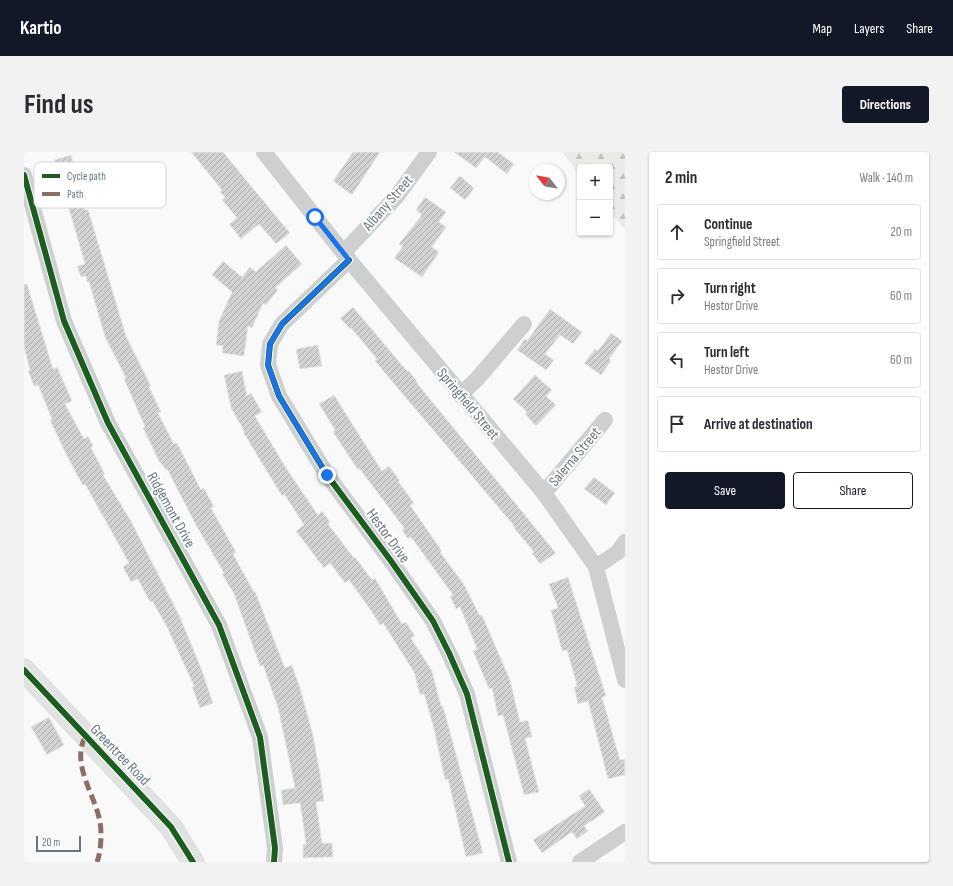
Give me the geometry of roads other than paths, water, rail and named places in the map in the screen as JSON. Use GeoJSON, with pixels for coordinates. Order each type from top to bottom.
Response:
{"type":"FeatureCollection","features":[{"type":"Feature","properties":{"kind":"main road","name":"Greentree Road"},"geometry":{"type":"LineString","coordinates":[[24,670],[171,827],[193,862]]}},
{"type":"Feature","properties":{"kind":"street","name":"Springfield Street"},"geometry":{"type":"LineString","coordinates":[[264,152],[346,256],[460,395],[544,493],[596,567],[625,680]]}},
{"type":"Feature","properties":{"kind":"street","name":"Albany Street"},"geometry":{"type":"LineString","coordinates":[[346,256],[397,196],[429,152]]}},
{"type":"Feature","properties":{"kind":"street","name":"Ridgemont Drive"},"geometry":{"type":"LineString","coordinates":[[24,175],[64,321],[108,423],[222,633],[260,737],[275,848],[274,862]]}},
{"type":"Feature","properties":{"kind":"street","name":"Hestor Drive"},"geometry":{"type":"LineString","coordinates":[[346,256],[282,324],[270,344],[268,365],[279,396],[327,475],[400,573],[433,621],[449,653],[467,694],[509,862]]}},
{"type":"Feature","properties":{"kind":"street"},"geometry":{"type":"LineString","coordinates":[[460,395],[477,379],[524,324]]}},
{"type":"Feature","properties":{"kind":"street","name":"Salerna Street"},"geometry":{"type":"LineString","coordinates":[[544,493],[605,420]]}},
{"type":"Feature","properties":{"kind":"street"},"geometry":{"type":"LineString","coordinates":[[596,567],[618,552],[625,542]]}},
{"type":"Feature","properties":{"kind":"street"},"geometry":{"type":"LineString","coordinates":[[580,862],[625,832]]}}]}
